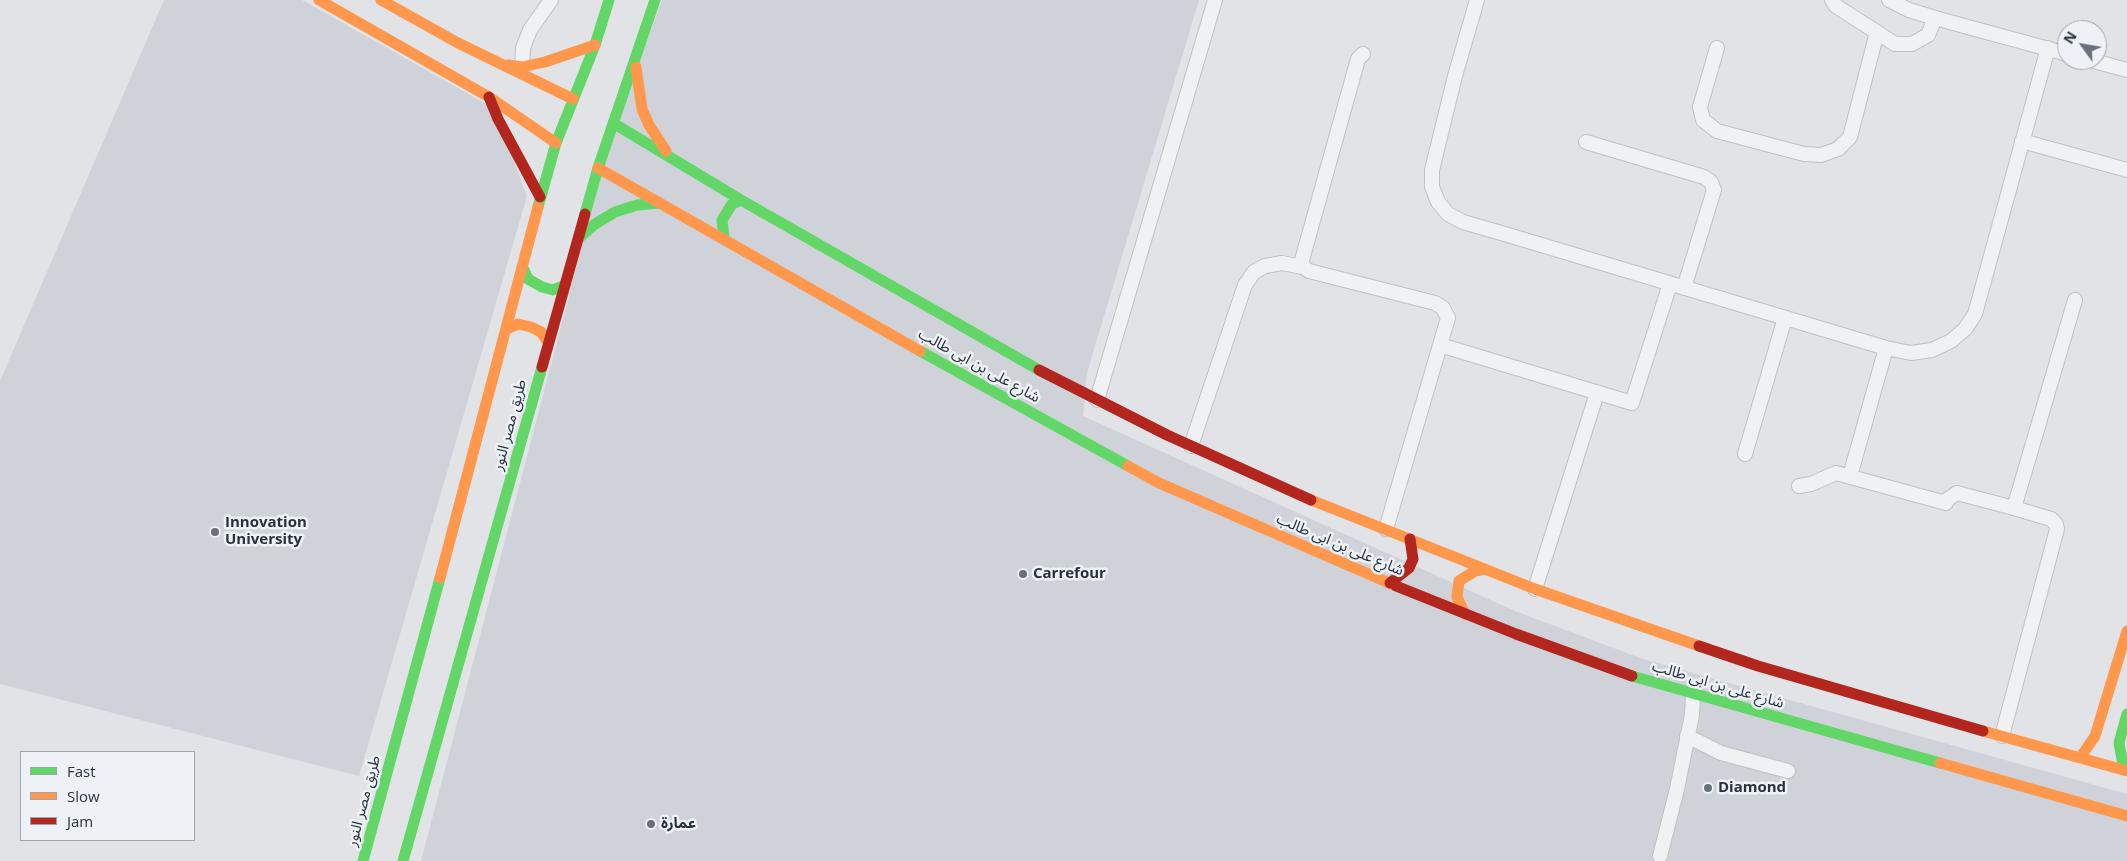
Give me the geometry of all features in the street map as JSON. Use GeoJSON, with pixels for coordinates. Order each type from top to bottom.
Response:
{"type":"FeatureCollection","features":[{"type":"Feature","properties":{"kind":"street"},"geometry":{"type":"LineString","coordinates":[[319,0],[447,63],[489,97],[556,143]]}},
{"type":"Feature","properties":{"kind":"street"},"geometry":{"type":"LineString","coordinates":[[381,0],[458,43],[573,99]]}},
{"type":"Feature","properties":{"kind":"street"},"geometry":{"type":"LineString","coordinates":[[522,67],[523,48],[530,30],[551,0]]}},
{"type":"Feature","properties":{"kind":"street","name":"طريق مصر النور"},"geometry":{"type":"LineString","coordinates":[[363,861],[507,329],[540,197],[556,143],[595,46],[609,0]]}},
{"type":"Feature","properties":{"kind":"street","name":"طريق مصر النور"},"geometry":{"type":"LineString","coordinates":[[403,861],[598,168],[655,0]]}},
{"type":"Feature","properties":{"kind":"street"},"geometry":{"type":"LineString","coordinates":[[1097,400],[1215,0]]}},
{"type":"Feature","properties":{"kind":"street"},"geometry":{"type":"LineString","coordinates":[[1477,0],[1455,76],[1432,170],[1432,186],[1438,202],[1448,214],[1463,222],[1886,348],[1911,353],[1932,350],[1951,341],[1965,329],[1975,314],[2048,48]]}},
{"type":"Feature","properties":{"kind":"street"},"geometry":{"type":"LineString","coordinates":[[1832,0],[1836,6],[1895,44],[1912,44],[1928,35],[1934,18]]}},
{"type":"Feature","properties":{"kind":"street"},"geometry":{"type":"LineString","coordinates":[[1889,0],[1909,10],[1934,18],[2057,51]]}},
{"type":"Feature","properties":{"kind":"street"},"geometry":{"type":"LineString","coordinates":[[1717,48],[1700,107],[1703,120],[1717,131],[1804,154],[1821,155],[1838,149],[1850,137],[1878,32]]}},
{"type":"Feature","properties":{"kind":"street"},"geometry":{"type":"LineString","coordinates":[[447,63],[458,43]]}},
{"type":"Feature","properties":{"kind":"street"},"geometry":{"type":"LineString","coordinates":[[504,64],[522,67],[546,62],[595,46]]}},
{"type":"Feature","properties":{"kind":"street"},"geometry":{"type":"LineString","coordinates":[[1303,267],[1302,260],[1343,112],[1358,59],[1363,54]]}},
{"type":"Feature","properties":{"kind":"street"},"geometry":{"type":"LineString","coordinates":[[636,57],[637,83],[642,109],[658,141],[669,154]]}},
{"type":"Feature","properties":{"kind":"street"},"geometry":{"type":"LineString","coordinates":[[2107,65],[2127,70]]}},
{"type":"Feature","properties":{"kind":"street"},"geometry":{"type":"LineString","coordinates":[[489,97],[498,120],[540,197]]}},
{"type":"Feature","properties":{"kind":"street","name":"شارع على بن ابى طالب"},"geometry":{"type":"LineString","coordinates":[[613,123],[669,154],[741,200],[952,322],[1097,400],[1286,490],[1536,589],[1641,627],[1758,666],[2125,770]]}},
{"type":"Feature","properties":{"kind":"street"},"geometry":{"type":"LineString","coordinates":[[2022,141],[2127,170]]}},
{"type":"Feature","properties":{"kind":"street"},"geometry":{"type":"LineString","coordinates":[[1440,345],[1632,403],[1714,190],[1711,182],[1704,177],[1586,142]]}},
{"type":"Feature","properties":{"kind":"street","name":"شارع على بن ابى طالب"},"geometry":{"type":"LineString","coordinates":[[598,168],[724,238],[958,373],[1159,484],[1390,583],[1465,614],[1629,675],[2127,816]]}},
{"type":"Feature","properties":{"kind":"street"},"geometry":{"type":"LineString","coordinates":[[724,238],[722,220],[732,204],[741,200]]}},
{"type":"Feature","properties":{"kind":"street"},"geometry":{"type":"LineString","coordinates":[[578,239],[595,224],[615,212],[637,205],[659,202]]}},
{"type":"Feature","properties":{"kind":"street"},"geometry":{"type":"LineString","coordinates":[[1191,446],[1245,285],[1254,272],[1265,266],[1282,263],[1303,267],[1309,271],[1435,304],[1443,308],[1448,318],[1386,529]]}},
{"type":"Feature","properties":{"kind":"street"},"geometry":{"type":"LineString","coordinates":[[522,268],[528,279],[542,287],[553,290],[564,285]]}},
{"type":"Feature","properties":{"kind":"street"},"geometry":{"type":"LineString","coordinates":[[2014,508],[2076,300]]}},
{"type":"Feature","properties":{"kind":"street"},"geometry":{"type":"LineString","coordinates":[[1745,454],[1786,318]]}},
{"type":"Feature","properties":{"kind":"street"},"geometry":{"type":"LineString","coordinates":[[507,329],[518,324],[531,327],[541,332],[548,342]]}},
{"type":"Feature","properties":{"kind":"street"},"geometry":{"type":"LineString","coordinates":[[1850,476],[1886,348]]}},
{"type":"Feature","properties":{"kind":"street"},"geometry":{"type":"LineString","coordinates":[[1536,589],[1596,393]]}},
{"type":"Feature","properties":{"kind":"street"},"geometry":{"type":"LineString","coordinates":[[1798,486],[1810,484],[1836,473],[1947,501],[1957,493],[2051,519],[2056,524],[2057,530],[2002,736]]}},
{"type":"Feature","properties":{"kind":"street"},"geometry":{"type":"LineString","coordinates":[[1390,583],[1409,568],[1413,559],[1410,539]]}},
{"type":"Feature","properties":{"kind":"street"},"geometry":{"type":"LineString","coordinates":[[1465,614],[1457,596],[1459,581],[1475,570],[1485,569]]}},
{"type":"Feature","properties":{"kind":"street"},"geometry":{"type":"LineString","coordinates":[[2080,758],[2095,736],[2127,631]]}},
{"type":"Feature","properties":{"kind":"street"},"geometry":{"type":"LineString","coordinates":[[1660,856],[1677,789],[1692,715],[1693,694]]}},
{"type":"Feature","properties":{"kind":"street"},"geometry":{"type":"LineString","coordinates":[[2125,770],[2120,743],[2127,714]]}},
{"type":"Feature","properties":{"kind":"street"},"geometry":{"type":"LineString","coordinates":[[1687,736],[1721,753],[1788,771]]}},
{"type":"Feature","properties":{"kind":"shaded area","name":"Innovation University"},"geometry":{"type":"Polygon","coordinates":[[[164,0],[302,0],[493,108],[527,196],[359,776],[0,684],[0,381],[164,0]]]}},
{"type":"Feature","properties":{"kind":"shaded area"},"geometry":{"type":"Polygon","coordinates":[[[662,0],[1199,0],[1087,373],[1083,416],[1515,611],[1643,659],[2127,794],[2127,861],[421,861],[608,147],[662,0]]]}},
{"type":"Feature","properties":{"kind":"traffic: fast"},"geometry":{"type":"LineString","coordinates":[[538,207],[556,143],[595,45],[609,0]]}},
{"type":"Feature","properties":{"kind":"traffic: fast"},"geometry":{"type":"LineString","coordinates":[[585,214],[598,168],[655,0]]}},
{"type":"Feature","properties":{"kind":"traffic: fast"},"geometry":{"type":"LineString","coordinates":[[613,123],[741,200],[1039,370]]}},
{"type":"Feature","properties":{"kind":"traffic: fast"},"geometry":{"type":"LineString","coordinates":[[724,238],[722,220],[732,204],[741,200]]}},
{"type":"Feature","properties":{"kind":"traffic: fast"},"geometry":{"type":"LineString","coordinates":[[578,239],[595,224],[615,212],[637,205],[659,203]]}},
{"type":"Feature","properties":{"kind":"traffic: fast"},"geometry":{"type":"LineString","coordinates":[[523,268],[528,279],[542,287],[553,290],[565,285]]}},
{"type":"Feature","properties":{"kind":"traffic: fast"},"geometry":{"type":"LineString","coordinates":[[920,351],[1128,466]]}},
{"type":"Feature","properties":{"kind":"traffic: fast"},"geometry":{"type":"LineString","coordinates":[[403,861],[542,367]]}},
{"type":"Feature","properties":{"kind":"traffic: fast"},"geometry":{"type":"LineString","coordinates":[[363,861],[440,578]]}},
{"type":"Feature","properties":{"kind":"traffic: fast"},"geometry":{"type":"LineString","coordinates":[[1632,676],[1940,763]]}},
{"type":"Feature","properties":{"kind":"traffic: fast"},"geometry":{"type":"LineString","coordinates":[[2124,770],[2119,743],[2127,714]]}},
{"type":"Feature","properties":{"kind":"traffic: slow"},"geometry":{"type":"LineString","coordinates":[[319,0],[489,97],[556,143]]}},
{"type":"Feature","properties":{"kind":"traffic: slow"},"geometry":{"type":"LineString","coordinates":[[381,0],[458,43],[573,99]]}},
{"type":"Feature","properties":{"kind":"traffic: slow"},"geometry":{"type":"LineString","coordinates":[[508,65],[522,67],[545,62],[595,45]]}},
{"type":"Feature","properties":{"kind":"traffic: slow"},"geometry":{"type":"LineString","coordinates":[[636,67],[642,109],[649,125],[666,151]]}},
{"type":"Feature","properties":{"kind":"traffic: slow"},"geometry":{"type":"LineString","coordinates":[[598,168],[920,351]]}},
{"type":"Feature","properties":{"kind":"traffic: slow"},"geometry":{"type":"LineString","coordinates":[[440,578],[538,207]]}},
{"type":"Feature","properties":{"kind":"traffic: slow"},"geometry":{"type":"LineString","coordinates":[[507,329],[518,324],[531,327],[541,332],[548,342]]}},
{"type":"Feature","properties":{"kind":"traffic: slow"},"geometry":{"type":"LineString","coordinates":[[1128,466],[1159,483],[1396,586]]}},
{"type":"Feature","properties":{"kind":"traffic: slow"},"geometry":{"type":"LineString","coordinates":[[1311,500],[1535,589],[1699,646]]}},
{"type":"Feature","properties":{"kind":"traffic: slow"},"geometry":{"type":"LineString","coordinates":[[1465,614],[1457,597],[1459,581],[1475,571],[1485,569]]}},
{"type":"Feature","properties":{"kind":"traffic: slow"},"geometry":{"type":"LineString","coordinates":[[2080,758],[2095,736],[2127,631]]}},
{"type":"Feature","properties":{"kind":"traffic: slow"},"geometry":{"type":"LineString","coordinates":[[1983,731],[2127,771]]}},
{"type":"Feature","properties":{"kind":"traffic: slow"},"geometry":{"type":"LineString","coordinates":[[1940,763],[2127,816]]}},
{"type":"Feature","properties":{"kind":"traffic: jam"},"geometry":{"type":"LineString","coordinates":[[489,97],[498,119],[540,197]]}},
{"type":"Feature","properties":{"kind":"traffic: jam"},"geometry":{"type":"LineString","coordinates":[[542,367],[585,214]]}},
{"type":"Feature","properties":{"kind":"traffic: jam"},"geometry":{"type":"LineString","coordinates":[[1039,370],[1167,435],[1311,500]]}},
{"type":"Feature","properties":{"kind":"traffic: jam"},"geometry":{"type":"LineString","coordinates":[[1390,583],[1409,568],[1413,559],[1410,539]]}},
{"type":"Feature","properties":{"kind":"traffic: jam"},"geometry":{"type":"LineString","coordinates":[[1396,586],[1516,634],[1632,676]]}},
{"type":"Feature","properties":{"kind":"traffic: jam"},"geometry":{"type":"LineString","coordinates":[[1699,646],[1758,666],[1983,731]]}},
{"type":"Feature","properties":{"kind":"place","name":"Innovation University"},"geometry":{"type":"Point","coordinates":[215,532]}},
{"type":"Feature","properties":{"kind":"place","name":"Carrefour"},"geometry":{"type":"Point","coordinates":[1023,574]}},
{"type":"Feature","properties":{"kind":"place","name":"Diamond"},"geometry":{"type":"Point","coordinates":[1708,788]}},
{"type":"Feature","properties":{"kind":"place","name":"عمارة"},"geometry":{"type":"Point","coordinates":[651,824]}}]}
